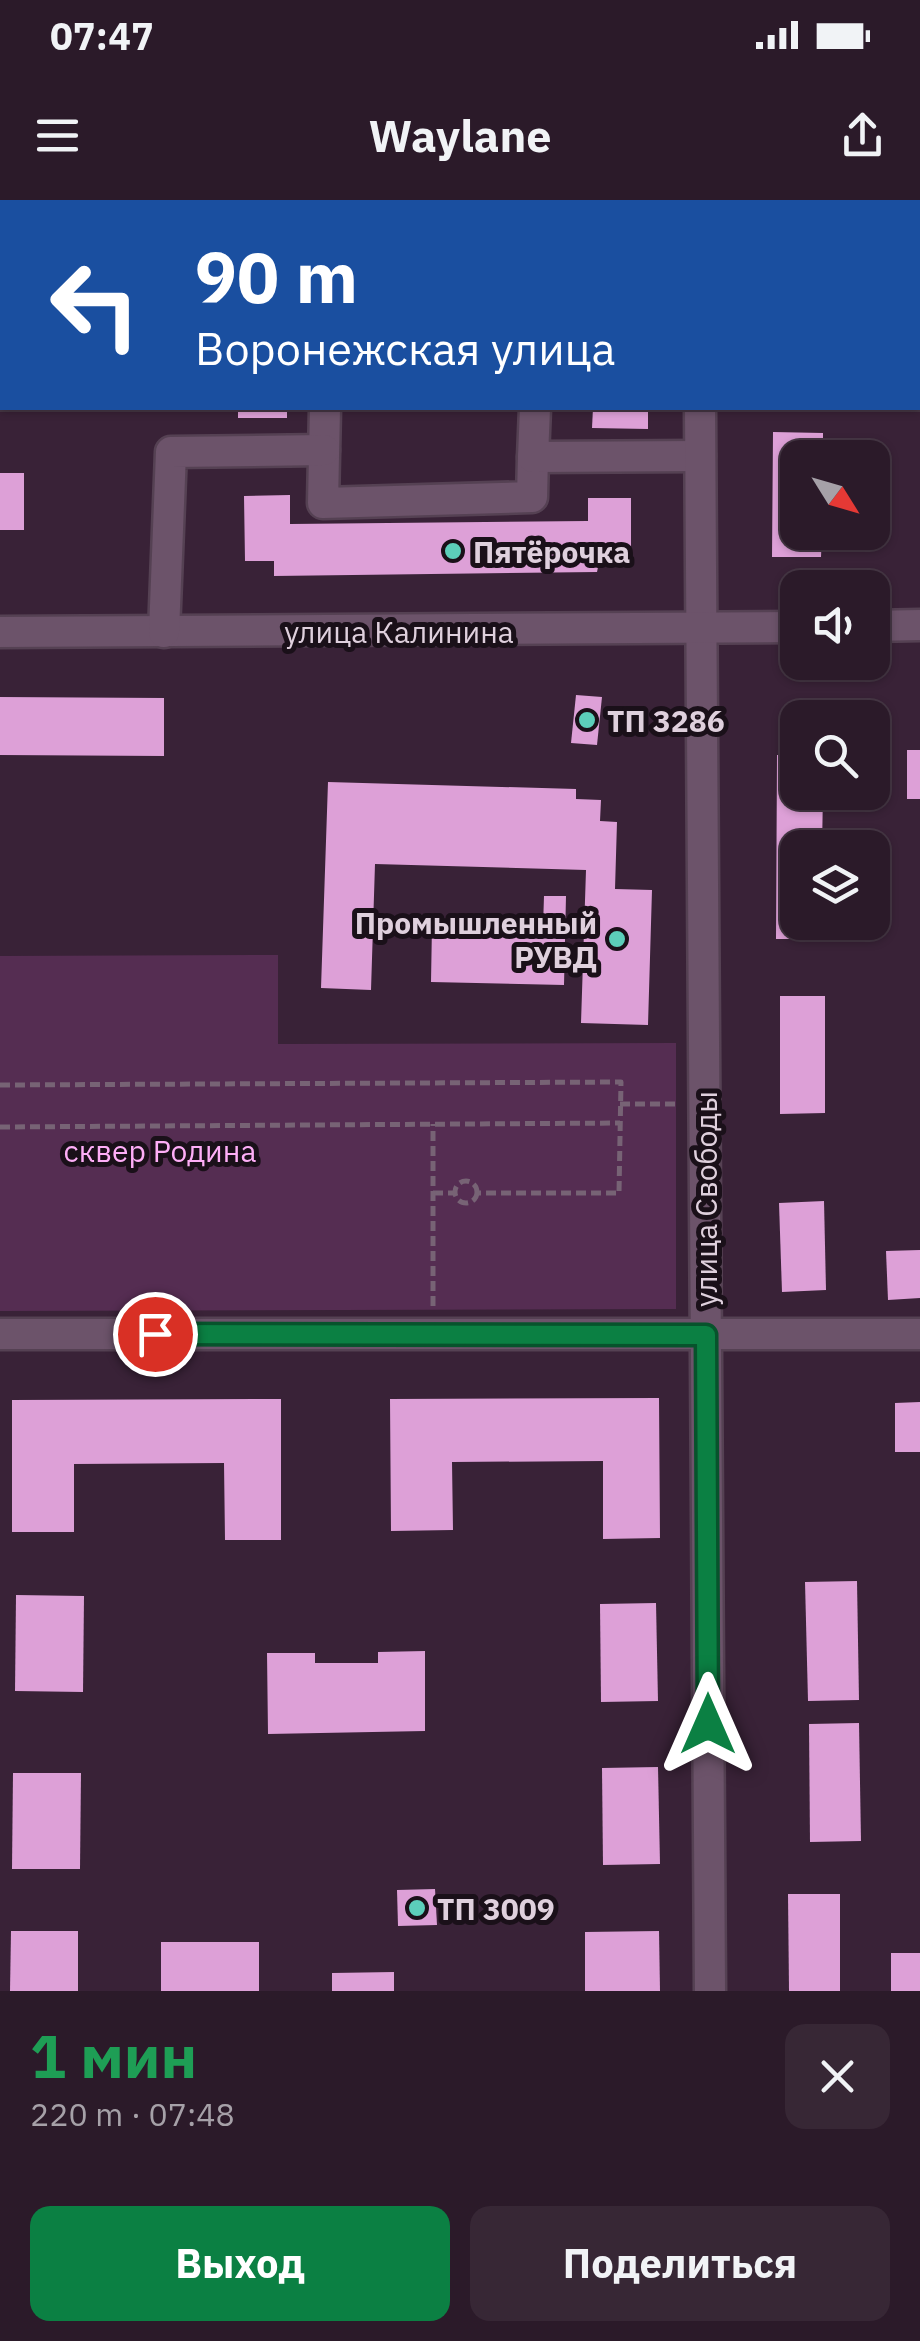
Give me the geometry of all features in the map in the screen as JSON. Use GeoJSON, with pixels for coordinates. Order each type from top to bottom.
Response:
{"type":"FeatureCollection","features":[{"type":"Feature","properties":{"kind":"street"},"geometry":{"type":"LineString","coordinates":[[325,410],[322,503],[532,497],[535,410]]}},
{"type":"Feature","properties":{"kind":"street","name":"улица Свободы"},"geometry":{"type":"LineString","coordinates":[[700,410],[710,1991]]}},
{"type":"Feature","properties":{"kind":"street"},"geometry":{"type":"LineString","coordinates":[[164,632],[171,452],[324,450]]}},
{"type":"Feature","properties":{"kind":"street"},"geometry":{"type":"LineString","coordinates":[[533,457],[700,456]]}},
{"type":"Feature","properties":{"kind":"street"},"geometry":{"type":"LineString","coordinates":[[890,625],[920,624]]}},
{"type":"Feature","properties":{"kind":"street","name":"улица Калинина"},"geometry":{"type":"LineString","coordinates":[[0,632],[780,628]]}},
{"type":"Feature","properties":{"kind":"street"},"geometry":{"type":"LineString","coordinates":[[0,1334],[920,1334]]}},
{"type":"Feature","properties":{"kind":"path"},"geometry":{"type":"LineString","coordinates":[[0,1085],[620,1082],[620,1193],[477,1193],[465,1203],[454,1192],[433,1193]]}},
{"type":"Feature","properties":{"kind":"path"},"geometry":{"type":"LineString","coordinates":[[620,1104],[689,1104]]}},
{"type":"Feature","properties":{"kind":"path"},"geometry":{"type":"LineString","coordinates":[[0,1127],[620,1123]]}},
{"type":"Feature","properties":{"kind":"path"},"geometry":{"type":"LineString","coordinates":[[433,1124],[433,1314]]}},
{"type":"Feature","properties":{"kind":"path"},"geometry":{"type":"LineString","coordinates":[[454,1192],[458,1184],[468,1181],[477,1193]]}},
{"type":"Feature","properties":{"kind":"green space","name":"сквер Родина"},"geometry":{"type":"Polygon","coordinates":[[[278,955],[278,1044],[676,1043],[676,1309],[0,1311],[0,956],[278,955]]]}},
{"type":"Feature","properties":{"kind":"building"},"geometry":{"type":"Polygon","coordinates":[[[238,410],[287,410],[287,418],[238,418],[238,410]]]}},
{"type":"Feature","properties":{"kind":"building"},"geometry":{"type":"Polygon","coordinates":[[[593,410],[648,410],[648,429],[592,428],[593,410]]]}},
{"type":"Feature","properties":{"kind":"building"},"geometry":{"type":"Polygon","coordinates":[[[773,432],[823,433],[823,440],[780,440],[780,550],[821,550],[821,557],[772,557],[773,432]]]}},
{"type":"Feature","properties":{"kind":"building"},"geometry":{"type":"Polygon","coordinates":[[[0,473],[24,473],[24,530],[0,530],[0,473]]]}},
{"type":"Feature","properties":{"kind":"building"},"geometry":{"type":"Polygon","coordinates":[[[290,495],[290,524],[588,521],[588,498],[631,498],[631,557],[600,558],[597,572],[274,576],[274,561],[245,561],[244,496],[290,495]]]}},
{"type":"Feature","properties":{"kind":"building","name":"ТП 3286"},"geometry":{"type":"Polygon","coordinates":[[[576,695],[602,697],[597,745],[571,743],[576,695]]]}},
{"type":"Feature","properties":{"kind":"building"},"geometry":{"type":"Polygon","coordinates":[[[0,697],[164,698],[164,756],[0,755],[0,697]]]}},
{"type":"Feature","properties":{"kind":"building"},"geometry":{"type":"Polygon","coordinates":[[[907,750],[920,750],[920,799],[907,799],[907,750]]]}},
{"type":"Feature","properties":{"kind":"building"},"geometry":{"type":"Polygon","coordinates":[[[780,755],[780,810],[823,810],[822,830],[780,830],[780,939],[776,939],[780,755]]]}},
{"type":"Feature","properties":{"kind":"building","name":"Промышленный РУВД"},"geometry":{"type":"Polygon","coordinates":[[[328,782],[576,789],[576,799],[601,800],[600,821],[617,822],[615,889],[652,890],[648,1025],[581,1023],[586,870],[375,864],[371,990],[321,988],[328,782]]]}},
{"type":"Feature","properties":{"kind":"building"},"geometry":{"type":"Polygon","coordinates":[[[544,896],[566,896],[564,985],[431,982],[432,925],[543,927],[544,896]]]}},
{"type":"Feature","properties":{"kind":"building"},"geometry":{"type":"Polygon","coordinates":[[[780,996],[825,996],[825,1113],[780,1114],[780,996]]]}},
{"type":"Feature","properties":{"kind":"building"},"geometry":{"type":"Polygon","coordinates":[[[824,1201],[826,1290],[782,1292],[779,1203],[824,1201]]]}},
{"type":"Feature","properties":{"kind":"building"},"geometry":{"type":"Polygon","coordinates":[[[920,1250],[920,1298],[888,1300],[886,1251],[920,1250]]]}},
{"type":"Feature","properties":{"kind":"building"},"geometry":{"type":"Polygon","coordinates":[[[659,1398],[660,1538],[603,1539],[603,1461],[452,1462],[453,1530],[391,1531],[390,1399],[659,1398]]]}},
{"type":"Feature","properties":{"kind":"building"},"geometry":{"type":"Polygon","coordinates":[[[281,1399],[281,1540],[225,1540],[224,1463],[74,1464],[74,1532],[12,1532],[12,1400],[281,1399]]]}},
{"type":"Feature","properties":{"kind":"building"},"geometry":{"type":"Polygon","coordinates":[[[920,1402],[920,1452],[895,1452],[895,1403],[920,1402]]]}},
{"type":"Feature","properties":{"kind":"building"},"geometry":{"type":"Polygon","coordinates":[[[857,1581],[859,1700],[808,1701],[805,1582],[857,1581]]]}},
{"type":"Feature","properties":{"kind":"building"},"geometry":{"type":"Polygon","coordinates":[[[16,1595],[84,1596],[83,1692],[15,1691],[16,1595]]]}},
{"type":"Feature","properties":{"kind":"building"},"geometry":{"type":"Polygon","coordinates":[[[656,1603],[658,1701],[601,1702],[600,1604],[656,1603]]]}},
{"type":"Feature","properties":{"kind":"building"},"geometry":{"type":"Polygon","coordinates":[[[425,1651],[425,1731],[268,1734],[267,1653],[315,1653],[315,1663],[378,1663],[378,1652],[425,1651]]]}},
{"type":"Feature","properties":{"kind":"building"},"geometry":{"type":"Polygon","coordinates":[[[859,1723],[861,1841],[810,1842],[809,1724],[859,1723]]]}},
{"type":"Feature","properties":{"kind":"building"},"geometry":{"type":"Polygon","coordinates":[[[658,1767],[660,1864],[603,1865],[602,1768],[658,1767]]]}},
{"type":"Feature","properties":{"kind":"building"},"geometry":{"type":"Polygon","coordinates":[[[13,1773],[81,1773],[80,1869],[12,1869],[13,1773]]]}},
{"type":"Feature","properties":{"kind":"building","name":"ТП 3009"},"geometry":{"type":"Polygon","coordinates":[[[435,1889],[437,1925],[398,1926],[397,1890],[435,1889]]]}},
{"type":"Feature","properties":{"kind":"building"},"geometry":{"type":"Polygon","coordinates":[[[788,1894],[840,1894],[840,1991],[789,1991],[788,1894]]]}},
{"type":"Feature","properties":{"kind":"building"},"geometry":{"type":"Polygon","coordinates":[[[11,1931],[78,1931],[78,1991],[10,1991],[11,1931]]]}},
{"type":"Feature","properties":{"kind":"building"},"geometry":{"type":"Polygon","coordinates":[[[659,1931],[660,1991],[585,1991],[585,1932],[659,1931]]]}},
{"type":"Feature","properties":{"kind":"building"},"geometry":{"type":"Polygon","coordinates":[[[161,1942],[259,1942],[259,1991],[161,1991],[161,1942]]]}},
{"type":"Feature","properties":{"kind":"building"},"geometry":{"type":"Polygon","coordinates":[[[891,1953],[920,1953],[920,1991],[891,1991],[891,1953]]]}},
{"type":"Feature","properties":{"kind":"building"},"geometry":{"type":"Polygon","coordinates":[[[394,1972],[394,1991],[332,1991],[332,1973],[394,1972]]]}},
{"type":"Feature","properties":{"kind":"place","name":"Пятёрочка"},"geometry":{"type":"Point","coordinates":[453,551]}},
{"type":"Feature","properties":{"kind":"place","name":"ТП 3286"},"geometry":{"type":"Point","coordinates":[587,720]}},
{"type":"Feature","properties":{"kind":"place","name":"Промышленный РУВД"},"geometry":{"type":"Point","coordinates":[617,939]}},
{"type":"Feature","properties":{"kind":"place","name":"ТП 3009"},"geometry":{"type":"Point","coordinates":[417,1908]}},
{"type":"Feature","properties":{"kind":"route"},"geometry":{"type":"LineString","coordinates":[[155,1334],[706,1335],[708,1724]]}}]}
